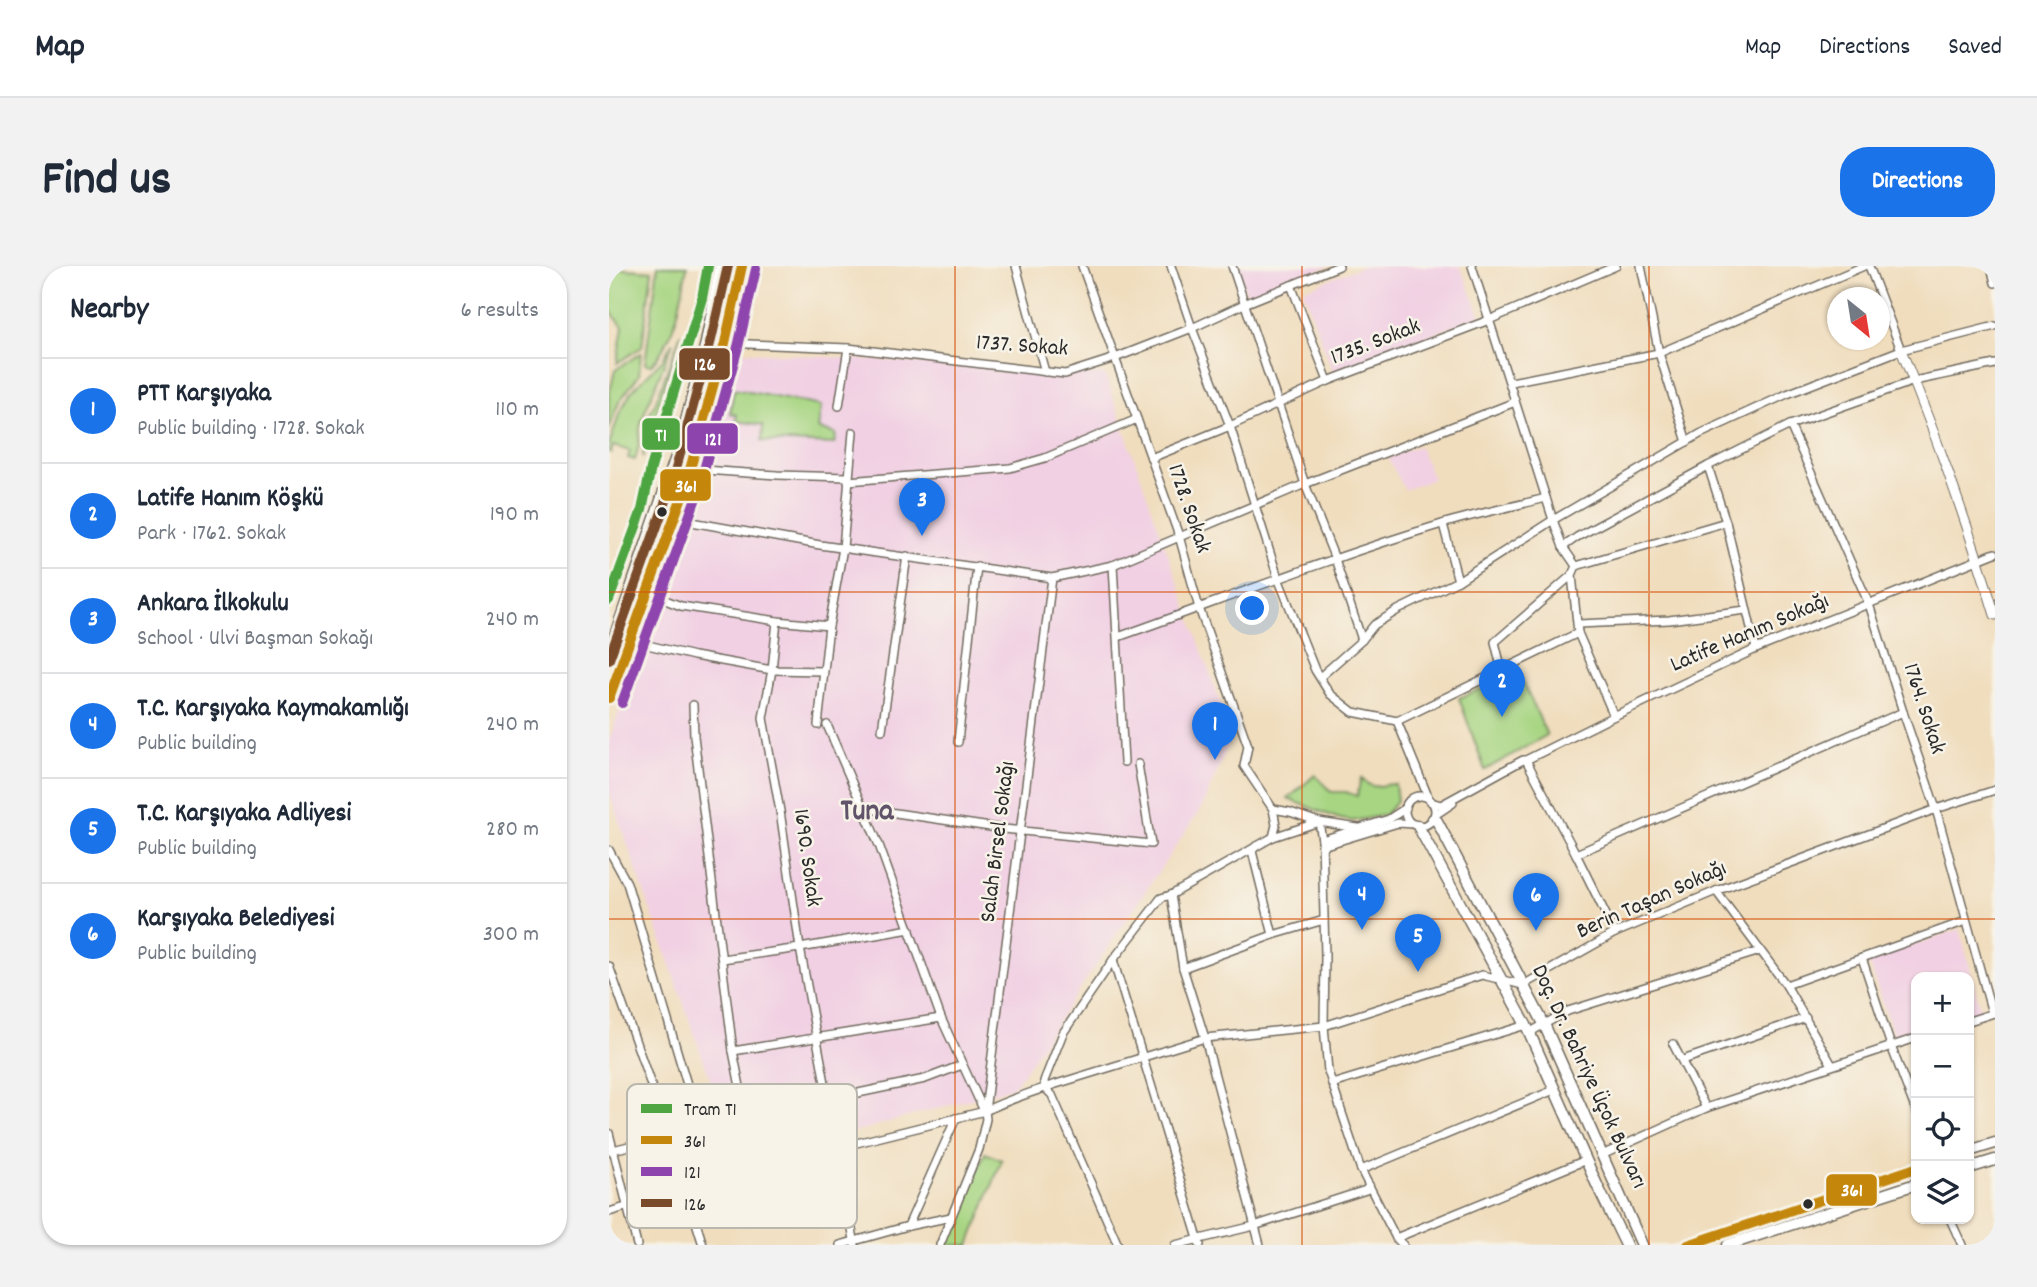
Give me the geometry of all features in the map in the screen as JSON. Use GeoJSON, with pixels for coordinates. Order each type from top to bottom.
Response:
{"type":"FeatureCollection","features":[{"type":"Feature","properties":{"kind":"main road"},"geometry":{"type":"LineString","coordinates":[[609,656],[680,448],[707,343],[722,266]]}},
{"type":"Feature","properties":{"kind":"main road"},"geometry":{"type":"LineString","coordinates":[[609,698],[675,519],[725,343],[742,266]]}},
{"type":"Feature","properties":{"kind":"main road","name":"Doç. Dr. Bahriye Üçok Bulvarı"},"geometry":{"type":"LineString","coordinates":[[1434,817],[1544,1024],[1642,1245]]}},
{"type":"Feature","properties":{"kind":"main road","name":"Doç. Dr. Bahriye Üçok Bulvarı"},"geometry":{"type":"LineString","coordinates":[[1416,825],[1502,978],[1626,1245]]}},
{"type":"Feature","properties":{"kind":"main road"},"geometry":{"type":"LineString","coordinates":[[1974,1149],[1995,1143]]}},
{"type":"Feature","properties":{"kind":"main road"},"geometry":{"type":"LineString","coordinates":[[1974,1166],[1995,1160]]}},
{"type":"Feature","properties":{"kind":"main road"},"geometry":{"type":"LineString","coordinates":[[1688,1245],[1911,1170]]}},
{"type":"Feature","properties":{"kind":"main road"},"geometry":{"type":"LineString","coordinates":[[1728,1245],[1911,1186]]}},
{"type":"Feature","properties":{"kind":"street"},"geometry":{"type":"LineString","coordinates":[[1016,266],[1045,372]]}},
{"type":"Feature","properties":{"kind":"street","name":"1728. Sokak"},"geometry":{"type":"LineString","coordinates":[[1083,266],[1179,536],[1199,608],[1248,746],[1244,766],[1273,808]]}},
{"type":"Feature","properties":{"kind":"street"},"geometry":{"type":"LineString","coordinates":[[1171,266],[1230,426],[1279,578],[1315,670],[1329,694],[1353,712],[1397,722],[1578,633]]}},
{"type":"Feature","properties":{"kind":"street"},"geometry":{"type":"LineString","coordinates":[[1232,266],[1305,484],[1335,559],[1362,640]]}},
{"type":"Feature","properties":{"kind":"street","name":"1737. Sokak"},"geometry":{"type":"LineString","coordinates":[[725,343],[848,348],[1065,374],[1192,328],[1244,303],[1339,266]]}},
{"type":"Feature","properties":{"kind":"street"},"geometry":{"type":"LineString","coordinates":[[1472,266],[1553,520],[1563,547],[1576,566]]}},
{"type":"Feature","properties":{"kind":"street","name":"1735. Sokak"},"geometry":{"type":"LineString","coordinates":[[1151,458],[1328,382],[1489,320],[1616,266]]}},
{"type":"Feature","properties":{"kind":"street"},"geometry":{"type":"LineString","coordinates":[[1641,266],[1659,353],[1687,442]]}},
{"type":"Feature","properties":{"kind":"street"},"geometry":{"type":"LineString","coordinates":[[1511,382],[1659,353],[1867,266],[1914,381],[1978,559],[1995,615]]}},
{"type":"Feature","properties":{"kind":"street"},"geometry":{"type":"LineString","coordinates":[[1991,266],[1995,283]]}},
{"type":"Feature","properties":{"kind":"street"},"geometry":{"type":"LineString","coordinates":[[1291,285],[1328,382]]}},
{"type":"Feature","properties":{"kind":"street"},"geometry":{"type":"LineString","coordinates":[[1320,677],[1362,640],[1374,625],[1398,610],[1458,581],[1553,520],[1687,442],[1787,394],[1901,350],[1995,326]]}},
{"type":"Feature","properties":{"kind":"street"},"geometry":{"type":"LineString","coordinates":[[839,406],[848,348]]}},
{"type":"Feature","properties":{"kind":"street"},"geometry":{"type":"LineString","coordinates":[[1563,547],[1708,466],[1790,425],[1914,381],[1995,364]]}},
{"type":"Feature","properties":{"kind":"street"},"geometry":{"type":"LineString","coordinates":[[675,519],[843,548],[1052,578],[1113,565],[1305,484],[1515,402]]}},
{"type":"Feature","properties":{"kind":"street"},"geometry":{"type":"LineString","coordinates":[[690,469],[848,479],[1010,468],[1045,458],[1137,419]]}},
{"type":"Feature","properties":{"kind":"street","name":"1764. Sokak"},"geometry":{"type":"LineString","coordinates":[[1790,425],[1870,604],[1936,809],[1993,1013]]}},
{"type":"Feature","properties":{"kind":"street"},"geometry":{"type":"LineString","coordinates":[[818,724],[829,626],[843,548],[853,432]]}},
{"type":"Feature","properties":{"kind":"street"},"geometry":{"type":"LineString","coordinates":[[1708,466],[1727,522],[1756,649]]}},
{"type":"Feature","properties":{"kind":"street"},"geometry":{"type":"LineString","coordinates":[[1118,638],[1335,559],[1443,524],[1546,498]]}},
{"type":"Feature","properties":{"kind":"street"},"geometry":{"type":"LineString","coordinates":[[1502,671],[1495,642],[1572,575],[1576,566],[1727,522]]}},
{"type":"Feature","properties":{"kind":"street"},"geometry":{"type":"LineString","coordinates":[[1443,524],[1458,581]]}},
{"type":"Feature","properties":{"kind":"street","name":"Latife Hanım Sokağı"},"geometry":{"type":"LineString","coordinates":[[1430,800],[1441,805],[1523,760],[1756,649],[1995,554]]}},
{"type":"Feature","properties":{"kind":"street"},"geometry":{"type":"LineString","coordinates":[[882,730],[907,556]]}},
{"type":"Feature","properties":{"kind":"street"},"geometry":{"type":"LineString","coordinates":[[1113,565],[1124,762]]}},
{"type":"Feature","properties":{"kind":"street"},"geometry":{"type":"LineString","coordinates":[[958,742],[977,566]]}},
{"type":"Feature","properties":{"kind":"street"},"geometry":{"type":"LineString","coordinates":[[1572,575],[1578,633],[1614,716]]}},
{"type":"Feature","properties":{"kind":"street","name":"Salah Birsel Sokağı"},"geometry":{"type":"LineString","coordinates":[[940,1245],[979,1149],[986,1119],[1052,578]]}},
{"type":"Feature","properties":{"kind":"street"},"geometry":{"type":"LineString","coordinates":[[647,593],[681,606],[829,626]]}},
{"type":"Feature","properties":{"kind":"street"},"geometry":{"type":"LineString","coordinates":[[1578,624],[1669,620],[1746,610]]}},
{"type":"Feature","properties":{"kind":"street","name":"1690. Sokak"},"geometry":{"type":"LineString","coordinates":[[777,621],[763,718],[824,1084]]}},
{"type":"Feature","properties":{"kind":"street"},"geometry":{"type":"LineString","coordinates":[[631,641],[772,670],[823,671]]}},
{"type":"Feature","properties":{"kind":"street"},"geometry":{"type":"LineString","coordinates":[[693,705],[694,736],[738,1084]]}},
{"type":"Feature","properties":{"kind":"street"},"geometry":{"type":"LineString","coordinates":[[1576,854],[1903,712]]}},
{"type":"Feature","properties":{"kind":"street"},"geometry":{"type":"LineString","coordinates":[[1322,843],[1398,823],[1426,825],[1434,817],[1434,806],[1397,722]]}},
{"type":"Feature","properties":{"kind":"street"},"geometry":{"type":"LineString","coordinates":[[827,725],[879,845],[941,1018],[985,1111]]}},
{"type":"Feature","properties":{"kind":"street"},"geometry":{"type":"LineString","coordinates":[[1526,760],[1615,933]]}},
{"type":"Feature","properties":{"kind":"street","name":"Latife Hanım Sokağı"},"geometry":{"type":"LineString","coordinates":[[1434,817],[1450,804],[1524,765],[1526,760]]}},
{"type":"Feature","properties":{"kind":"street"},"geometry":{"type":"LineString","coordinates":[[862,808],[1020,830],[1151,844],[1138,764]]}},
{"type":"Feature","properties":{"kind":"street","name":"Berin Taşan Sokağı"},"geometry":{"type":"LineString","coordinates":[[1523,985],[1615,933],[1716,891],[1936,809],[1995,790]]}},
{"type":"Feature","properties":{"kind":"street"},"geometry":{"type":"LineString","coordinates":[[1322,843],[1389,819],[1406,808],[1415,798],[1424,797],[1430,800]]}},
{"type":"Feature","properties":{"kind":"street"},"geometry":{"type":"LineString","coordinates":[[1273,837],[1276,825],[1273,808],[1319,822],[1360,828]]}},
{"type":"Feature","properties":{"kind":"street"},"geometry":{"type":"LineString","coordinates":[[1406,808],[1407,817],[1416,825]]}},
{"type":"Feature","properties":{"kind":"street"},"geometry":{"type":"LineString","coordinates":[[1118,1245],[1052,1096],[1045,1088],[1044,1081],[1063,1033],[1113,960],[1161,898],[1171,895],[1273,837],[1319,822]]}},
{"type":"Feature","properties":{"kind":"street"},"geometry":{"type":"LineString","coordinates":[[1319,822],[1324,920],[1324,1026],[1328,1071],[1361,1170],[1396,1238],[1403,1245]]}},
{"type":"Feature","properties":{"kind":"street"},"geometry":{"type":"LineString","coordinates":[[1257,846],[1252,851],[1273,935]]}},
{"type":"Feature","properties":{"kind":"street"},"geometry":{"type":"LineString","coordinates":[[609,850],[627,883],[687,1084]]}},
{"type":"Feature","properties":{"kind":"street"},"geometry":{"type":"LineString","coordinates":[[1716,891],[1786,985],[1832,1065]]}},
{"type":"Feature","properties":{"kind":"street"},"geometry":{"type":"LineString","coordinates":[[1171,895],[1183,968],[1205,1038],[1260,1245]]}},
{"type":"Feature","properties":{"kind":"street"},"geometry":{"type":"LineString","coordinates":[[1183,968],[1273,935],[1324,920]]}},
{"type":"Feature","properties":{"kind":"street"},"geometry":{"type":"LineString","coordinates":[[1786,985],[1966,921]]}},
{"type":"Feature","properties":{"kind":"street"},"geometry":{"type":"LineString","coordinates":[[722,959],[910,929]]}},
{"type":"Feature","properties":{"kind":"street"},"geometry":{"type":"LineString","coordinates":[[1332,1084],[1534,1030],[1568,1012],[1760,951]]}},
{"type":"Feature","properties":{"kind":"street"},"geometry":{"type":"LineString","coordinates":[[1861,958],[1911,1098]]}},
{"type":"Feature","properties":{"kind":"street"},"geometry":{"type":"LineString","coordinates":[[1113,960],[1199,1242]]}},
{"type":"Feature","properties":{"kind":"street"},"geometry":{"type":"LineString","coordinates":[[609,966],[651,1084]]}},
{"type":"Feature","properties":{"kind":"street"},"geometry":{"type":"LineString","coordinates":[[857,1143],[985,1111],[1005,1101],[1205,1038],[1324,1026],[1482,975],[1523,985]]}},
{"type":"Feature","properties":{"kind":"street"},"geometry":{"type":"LineString","coordinates":[[1974,1019],[1993,1013]]}},
{"type":"Feature","properties":{"kind":"street"},"geometry":{"type":"LineString","coordinates":[[733,1051],[941,1018]]}},
{"type":"Feature","properties":{"kind":"street"},"geometry":{"type":"LineString","coordinates":[[1683,1060],[1806,1018]]}},
{"type":"Feature","properties":{"kind":"street"},"geometry":{"type":"LineString","coordinates":[[1602,1156],[1706,1108],[1911,1040]]}},
{"type":"Feature","properties":{"kind":"street"},"geometry":{"type":"LineString","coordinates":[[1673,1044],[1706,1108]]}},
{"type":"Feature","properties":{"kind":"street"},"geometry":{"type":"LineString","coordinates":[[857,1094],[925,1079],[962,1065]]}},
{"type":"Feature","properties":{"kind":"street"},"geometry":{"type":"LineString","coordinates":[[1361,1170],[1554,1090]]}},
{"type":"Feature","properties":{"kind":"street"},"geometry":{"type":"LineString","coordinates":[[908,1226],[956,1118]]}},
{"type":"Feature","properties":{"kind":"street"},"geometry":{"type":"LineString","coordinates":[[609,1133],[627,1202]]}},
{"type":"Feature","properties":{"kind":"street"},"geometry":{"type":"LineString","coordinates":[[1396,1238],[1586,1160]]}},
{"type":"Feature","properties":{"kind":"street"},"geometry":{"type":"LineString","coordinates":[[1175,1245],[1199,1242],[1254,1226],[1366,1190],[1369,1185]]}},
{"type":"Feature","properties":{"kind":"street"},"geometry":{"type":"LineString","coordinates":[[609,1212],[627,1206]]}},
{"type":"Feature","properties":{"kind":"street"},"geometry":{"type":"LineString","coordinates":[[840,1245],[951,1217]]}},
{"type":"Feature","properties":{"kind":"street"},"geometry":{"type":"LineString","coordinates":[[1952,1224],[1962,1245]]}},
{"type":"Feature","properties":{"kind":"street"},"geometry":{"type":"LineString","coordinates":[[698,1228],[703,1245]]}},
{"type":"Feature","properties":{"kind":"shaded area"},"geometry":{"type":"Polygon","coordinates":[[[1237,266],[1329,266],[1248,299],[1237,266]]]}},
{"type":"Feature","properties":{"kind":"shaded area"},"geometry":{"type":"Polygon","coordinates":[[[1363,266],[1460,266],[1481,316],[1333,372],[1303,290],[1363,266]]]}},
{"type":"Feature","properties":{"kind":"shaded area"},"geometry":{"type":"Polygon","coordinates":[[[734,351],[1105,375],[1232,736],[1202,807],[1014,1087],[857,1131],[857,1084],[712,1084],[609,792],[609,741],[650,620],[734,351]]]}},
{"type":"Feature","properties":{"kind":"shaded area"},"geometry":{"type":"Polygon","coordinates":[[[1419,446],[1433,479],[1405,490],[1388,458],[1419,446]]]}},
{"type":"Feature","properties":{"kind":"shaded area"},"geometry":{"type":"Polygon","coordinates":[[[1960,929],[1971,972],[1911,972],[1911,1034],[1895,1039],[1868,961],[1960,929]]]}},
{"type":"Feature","properties":{"kind":"shaded area"},"geometry":{"type":"Polygon","coordinates":[[[1974,984],[1981,1012],[1974,1014],[1974,984]]]}},
{"type":"Feature","properties":{"kind":"green space"},"geometry":{"type":"Polygon","coordinates":[[[658,266],[687,266],[680,306],[672,331],[651,365],[645,364],[658,266]]]}},
{"type":"Feature","properties":{"kind":"green space"},"geometry":{"type":"Polygon","coordinates":[[[609,268],[652,271],[642,347],[617,363],[623,327],[609,309],[609,268]]]}},
{"type":"Feature","properties":{"kind":"green space"},"geometry":{"type":"Polygon","coordinates":[[[681,333],[643,457],[646,422],[681,333]]]}},
{"type":"Feature","properties":{"kind":"green space"},"geometry":{"type":"Polygon","coordinates":[[[673,342],[644,414],[635,460],[628,458],[630,451],[613,446],[611,453],[609,452],[620,412],[631,392],[663,359],[673,342]]]}},
{"type":"Feature","properties":{"kind":"green space"},"geometry":{"type":"Polygon","coordinates":[[[641,353],[639,375],[619,402],[609,429],[609,396],[615,370],[641,353]]]}},
{"type":"Feature","properties":{"kind":"green space"},"geometry":{"type":"Polygon","coordinates":[[[734,389],[821,406],[818,429],[836,434],[834,444],[762,441],[763,425],[736,421],[737,415],[730,413],[734,389]]]}},
{"type":"Feature","properties":{"kind":"green space"},"geometry":{"type":"Polygon","coordinates":[[[1519,673],[1547,735],[1485,770],[1459,698],[1519,673]]]}},
{"type":"Feature","properties":{"kind":"green space"},"geometry":{"type":"Polygon","coordinates":[[[1315,775],[1331,792],[1346,792],[1357,796],[1361,778],[1373,786],[1395,784],[1397,801],[1385,815],[1353,821],[1340,819],[1288,799],[1315,775]]]}},
{"type":"Feature","properties":{"kind":"green space"},"geometry":{"type":"Polygon","coordinates":[[[985,1153],[1002,1160],[969,1245],[945,1245],[985,1153]]]}},
{"type":"Feature","properties":{"kind":"tram line","name":"T1"},"geometry":{"type":"LineString","coordinates":[[609,600],[642,510],[651,468],[702,298],[708,266]]}},
{"type":"Feature","properties":{"kind":"transit line","name":"126"},"geometry":{"type":"LineString","coordinates":[[609,659],[671,487],[728,266]]}},
{"type":"Feature","properties":{"kind":"transit line","name":"361"},"geometry":{"type":"LineString","coordinates":[[609,698],[684,491],[725,343],[742,266]]}},
{"type":"Feature","properties":{"kind":"transit line","name":"121"},"geometry":{"type":"LineString","coordinates":[[622,703],[697,495],[738,347],[756,269]]}},
{"type":"Feature","properties":{"kind":"transit line","name":"361"},"geometry":{"type":"LineString","coordinates":[[1688,1245],[1911,1170]]}},
{"type":"Feature","properties":{"kind":"place","name":"Ankara İlkokulu"},"geometry":{"type":"Point","coordinates":[922,536]}},
{"type":"Feature","properties":{"kind":"place","name":"Latife Hanım Köşkü"},"geometry":{"type":"Point","coordinates":[1502,717]}},
{"type":"Feature","properties":{"kind":"place","name":"PTT Karşıyaka"},"geometry":{"type":"Point","coordinates":[1215,760]}},
{"type":"Feature","properties":{"kind":"place","name":"T.C. Karşıyaka Kaymakamlığı"},"geometry":{"type":"Point","coordinates":[1362,930]}},
{"type":"Feature","properties":{"kind":"place","name":"Karşıyaka Belediyesi"},"geometry":{"type":"Point","coordinates":[1536,931]}},
{"type":"Feature","properties":{"kind":"place","name":"T.C. Karşıyaka Adliyesi"},"geometry":{"type":"Point","coordinates":[1418,972]}},
{"type":"Feature","properties":{"kind":"district","name":"Tuna"},"geometry":{"type":"Point","coordinates":[867,813]}}]}
